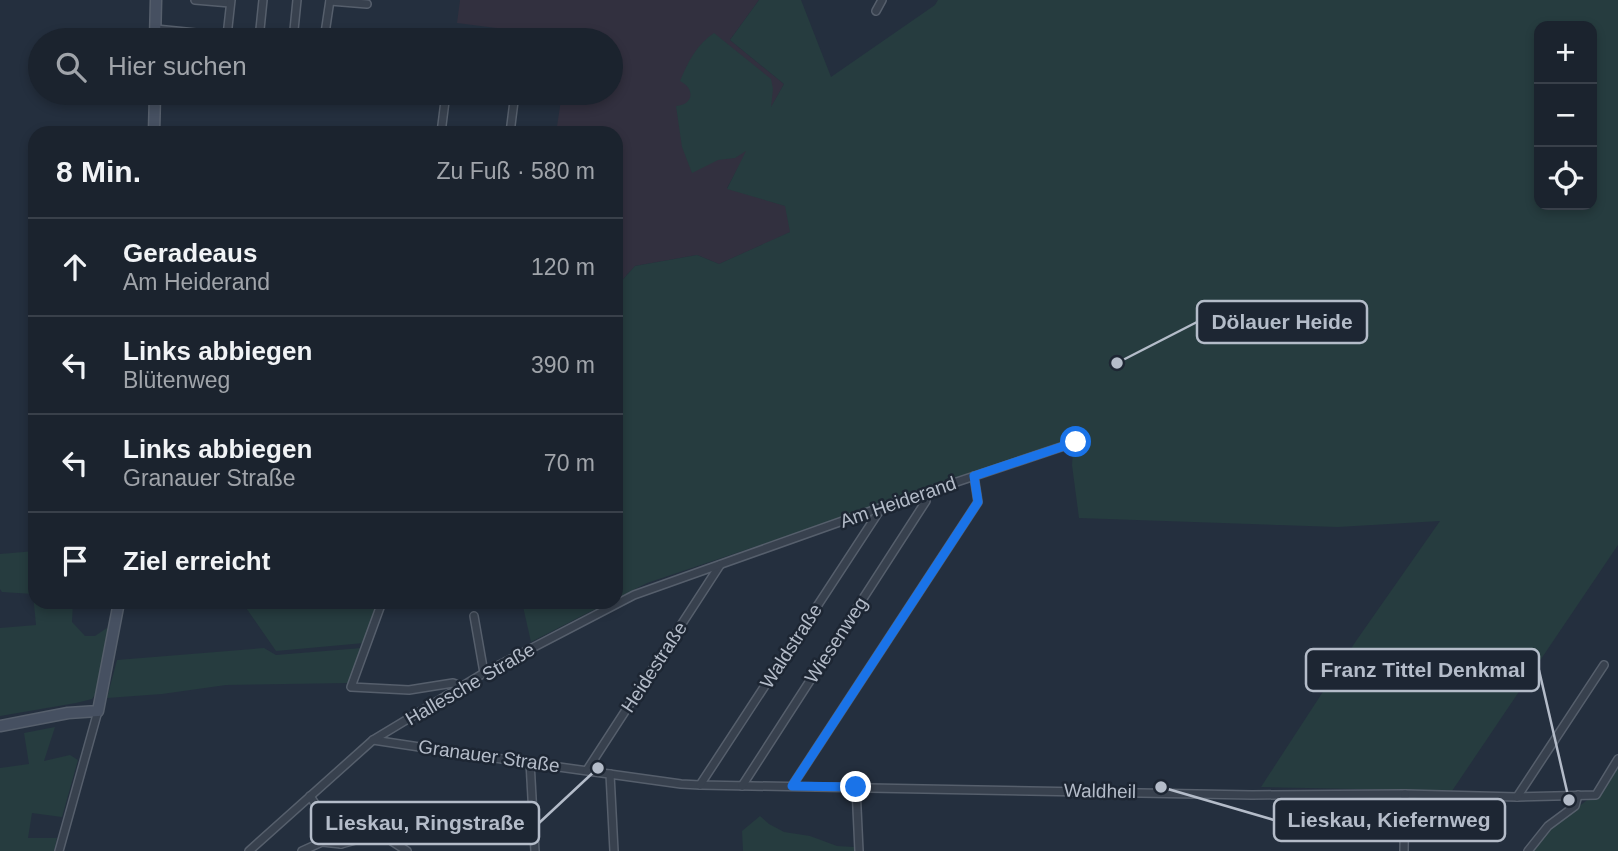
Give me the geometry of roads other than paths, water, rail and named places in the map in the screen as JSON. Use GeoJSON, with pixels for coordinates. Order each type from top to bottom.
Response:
{"type":"FeatureCollection","features":[{"type":"Feature","properties":{"kind":"street"},"geometry":{"type":"LineString","coordinates":[[156,0],[156,28]]}},
{"type":"Feature","properties":{"kind":"street"},"geometry":{"type":"LineString","coordinates":[[195,0],[230,1],[228,28]]}},
{"type":"Feature","properties":{"kind":"street"},"geometry":{"type":"LineString","coordinates":[[261,28],[263,0]]}},
{"type":"Feature","properties":{"kind":"street"},"geometry":{"type":"LineString","coordinates":[[294,28],[297,0]]}},
{"type":"Feature","properties":{"kind":"street"},"geometry":{"type":"LineString","coordinates":[[326,28],[330,0],[367,4]]}},
{"type":"Feature","properties":{"kind":"street"},"geometry":{"type":"LineString","coordinates":[[876,11],[882,0]]}},
{"type":"Feature","properties":{"kind":"street"},"geometry":{"type":"LineString","coordinates":[[154,126],[155,105]]}},
{"type":"Feature","properties":{"kind":"street"},"geometry":{"type":"LineString","coordinates":[[442,126],[444,105]]}},
{"type":"Feature","properties":{"kind":"street"},"geometry":{"type":"LineString","coordinates":[[511,126],[514,105]]}},
{"type":"Feature","properties":{"kind":"street","name":"Am Heiderand"},"geometry":{"type":"LineString","coordinates":[[720,564],[1076,442]]}},
{"type":"Feature","properties":{"kind":"street"},"geometry":{"type":"LineString","coordinates":[[792,786],[978,502],[974,476]]}},
{"type":"Feature","properties":{"kind":"street","name":"Wiesenweg"},"geometry":{"type":"LineString","coordinates":[[742,786],[926,501],[926,493]]}},
{"type":"Feature","properties":{"kind":"street","name":"Waldstraße"},"geometry":{"type":"LineString","coordinates":[[700,785],[882,507]]}},
{"type":"Feature","properties":{"kind":"street","name":"Hallesche Straße"},"geometry":{"type":"LineString","coordinates":[[623,601],[720,564]]}},
{"type":"Feature","properties":{"kind":"street","name":"Heidestraße"},"geometry":{"type":"LineString","coordinates":[[587,770],[720,564]]}},
{"type":"Feature","properties":{"kind":"street"},"geometry":{"type":"LineString","coordinates":[[59,851],[98,711],[118,609]]}},
{"type":"Feature","properties":{"kind":"street"},"geometry":{"type":"LineString","coordinates":[[379,609],[351,687],[409,690],[453,683],[461,686]]}},
{"type":"Feature","properties":{"kind":"street","name":"Hallesche Straße"},"geometry":{"type":"LineString","coordinates":[[248,851],[373,740],[461,686],[607,609]]}},
{"type":"Feature","properties":{"kind":"street"},"geometry":{"type":"LineString","coordinates":[[474,616],[485,673]]}},
{"type":"Feature","properties":{"kind":"street"},"geometry":{"type":"LineString","coordinates":[[1517,797],[1604,665]]}},
{"type":"Feature","properties":{"kind":"street"},"geometry":{"type":"LineString","coordinates":[[0,726],[68,713],[98,711]]}},
{"type":"Feature","properties":{"kind":"street","name":"Granauer Straße"},"geometry":{"type":"LineString","coordinates":[[373,740],[700,785],[856,787]]}},
{"type":"Feature","properties":{"kind":"street","name":"Waldheil"},"geometry":{"type":"LineString","coordinates":[[856,787],[1517,797],[1596,795],[1618,759]]}},
{"type":"Feature","properties":{"kind":"street"},"geometry":{"type":"LineString","coordinates":[[530,762],[535,851]]}},
{"type":"Feature","properties":{"kind":"street"},"geometry":{"type":"LineString","coordinates":[[610,774],[614,851]]}},
{"type":"Feature","properties":{"kind":"street"},"geometry":{"type":"LineString","coordinates":[[856,787],[859,851]]}},
{"type":"Feature","properties":{"kind":"street"},"geometry":{"type":"LineString","coordinates":[[1404,851],[1405,794]]}},
{"type":"Feature","properties":{"kind":"street"},"geometry":{"type":"LineString","coordinates":[[1528,851],[1548,826],[1575,806],[1578,795]]}},
{"type":"Feature","properties":{"kind":"street"},"geometry":{"type":"LineString","coordinates":[[310,796],[339,847]]}},
{"type":"Feature","properties":{"kind":"street"},"geometry":{"type":"LineString","coordinates":[[302,851],[322,842],[339,847],[374,835],[390,840],[407,851]]}},
{"type":"Feature","properties":{"kind":"place","name":"Dölauer Heide"},"geometry":{"type":"Point","coordinates":[1117,363]}},
{"type":"Feature","properties":{"kind":"place","name":"Lieskau, Ringstraße"},"geometry":{"type":"Point","coordinates":[598,768]}},
{"type":"Feature","properties":{"kind":"place","name":"Lieskau, Kiefernweg"},"geometry":{"type":"Point","coordinates":[1161,787]}},
{"type":"Feature","properties":{"kind":"place","name":"Franz Tittel Denkmal"},"geometry":{"type":"Point","coordinates":[1569,800]}}]}
